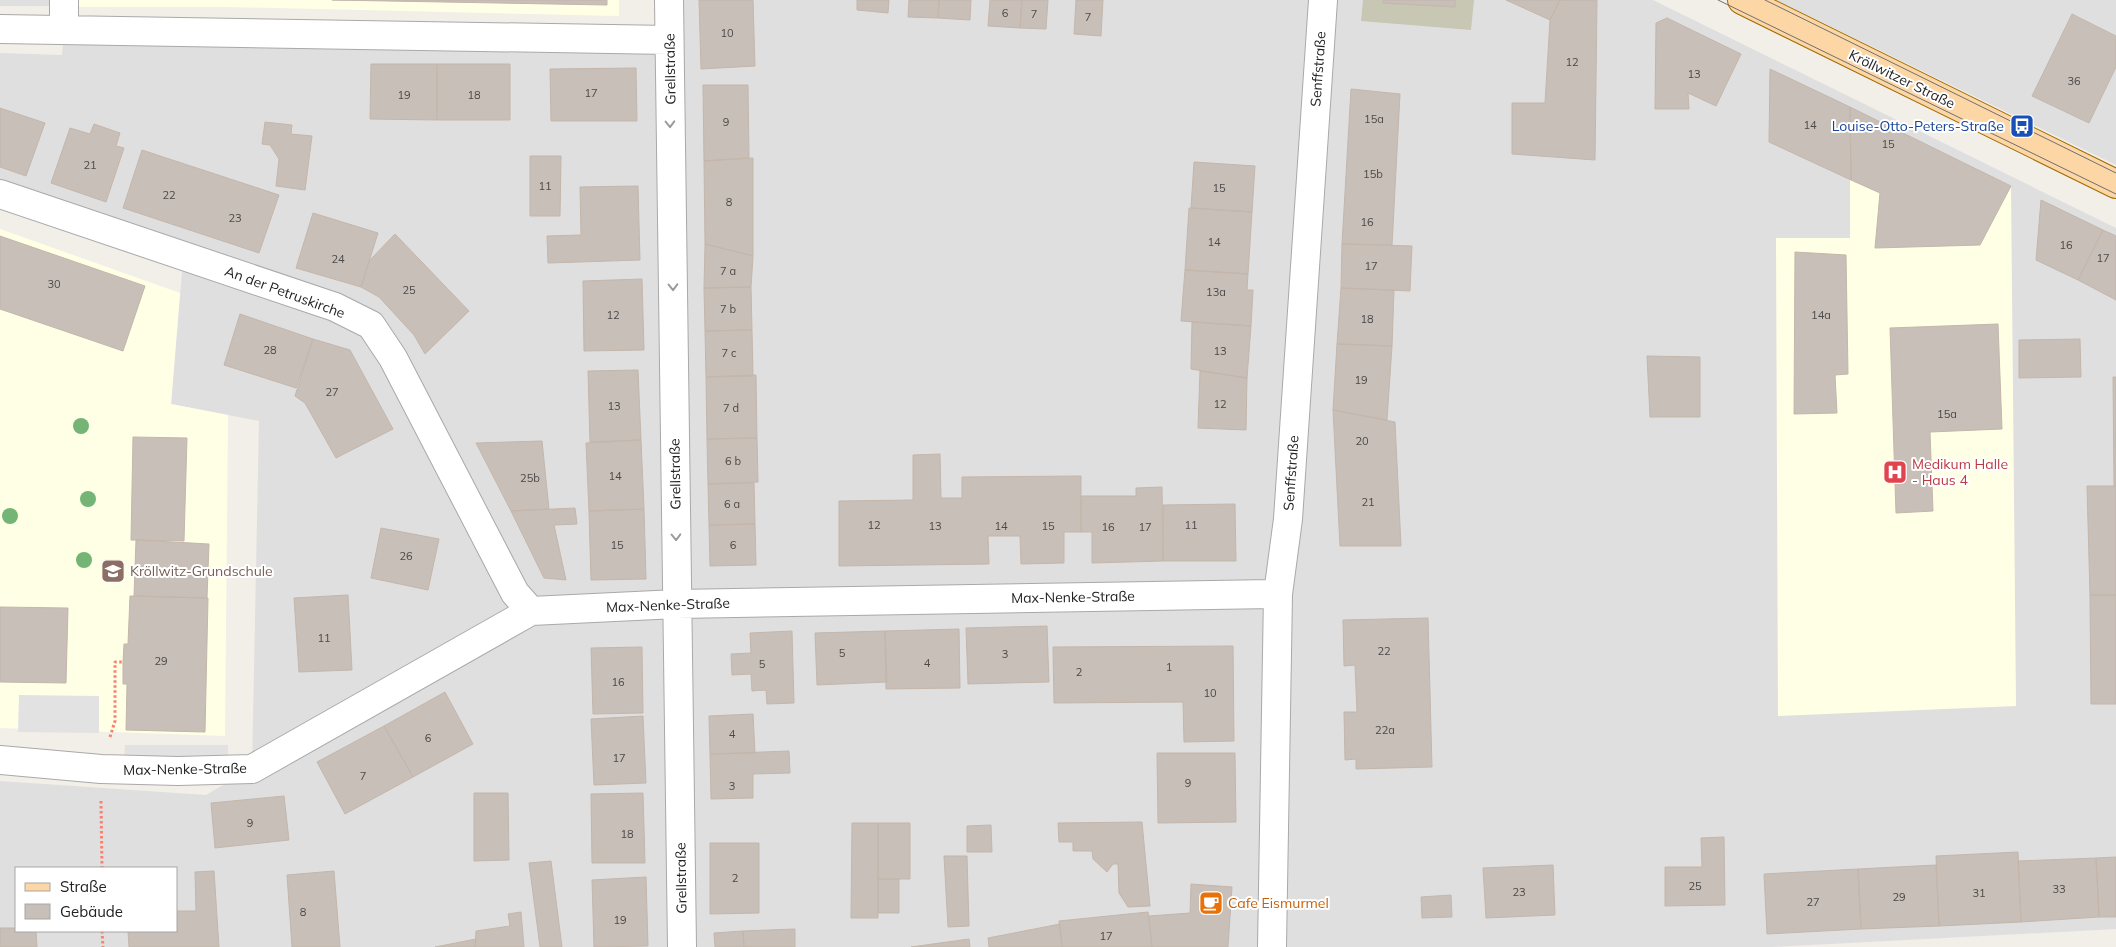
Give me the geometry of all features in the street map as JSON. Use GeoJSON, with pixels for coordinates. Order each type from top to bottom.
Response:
{"type":"FeatureCollection","features":[{"type":"Feature","properties":{"kind":"main road","name":"Kröllwitzer Straße"},"geometry":{"type":"LineString","coordinates":[[1742,0],[2116,184]]}},
{"type":"Feature","properties":{"kind":"street"},"geometry":{"type":"LineString","coordinates":[[64,0],[64,30]]}},
{"type":"Feature","properties":{"kind":"street","name":"Grellstraße"},"geometry":{"type":"LineString","coordinates":[[669,0],[682,947]]}},
{"type":"Feature","properties":{"kind":"street","name":"Senffstraße"},"geometry":{"type":"LineString","coordinates":[[1272,947],[1278,594],[1289,509],[1323,0]]}},
{"type":"Feature","properties":{"kind":"street"},"geometry":{"type":"LineString","coordinates":[[0,28],[669,40]]}},
{"type":"Feature","properties":{"kind":"street","name":"An der Petruskirche"},"geometry":{"type":"LineString","coordinates":[[0,194],[335,307],[371,326],[393,358],[515,593],[531,611]]}},
{"type":"Feature","properties":{"kind":"street","name":"Max-Nenke-Straße"},"geometry":{"type":"LineString","coordinates":[[101,769],[178,771],[252,769],[531,611],[677,604],[1278,594]]}},
{"type":"Feature","properties":{"kind":"street"},"geometry":{"type":"LineString","coordinates":[[0,760],[101,769]]}},
{"type":"Feature","properties":{"kind":"path"},"geometry":{"type":"LineString","coordinates":[[102,867],[101,769],[115,721],[115,662],[123,662]]}},
{"type":"Feature","properties":{"kind":"path"},"geometry":{"type":"LineString","coordinates":[[102,932],[103,947]]}},
{"type":"Feature","properties":{"kind":"shaded area"},"geometry":{"type":"Polygon","coordinates":[[[0,0],[54,0],[54,6],[0,6],[0,0]]]}},
{"type":"Feature","properties":{"kind":"shaded area"},"geometry":{"type":"Polygon","coordinates":[[[54,0],[619,0],[619,16],[228,7],[64,7],[54,0]]]}},
{"type":"Feature","properties":{"kind":"shaded area"},"geometry":{"type":"Polygon","coordinates":[[[669,0],[1653,0],[2116,228],[2116,929],[1771,947],[0,947],[0,781],[206,795],[252,768],[259,421],[171,404],[183,260],[0,189],[0,53],[62,55],[64,30],[669,40],[669,0]]]}},
{"type":"Feature","properties":{"kind":"shaded area"},"geometry":{"type":"Polygon","coordinates":[[[1363,0],[1474,0],[1471,30],[1361,21],[1363,0]]]}},
{"type":"Feature","properties":{"kind":"shaded area"},"geometry":{"type":"Polygon","coordinates":[[[1776,0],[2116,0],[2116,165],[1776,0]]]}},
{"type":"Feature","properties":{"kind":"shaded area","name":"Medikum Halle - Haus 4"},"geometry":{"type":"Polygon","coordinates":[[[1850,107],[2011,186],[2016,706],[1778,716],[1776,238],[1850,238],[1850,107]]]}},
{"type":"Feature","properties":{"kind":"shaded area","name":"Kröllwitz-Grundschule"},"geometry":{"type":"Polygon","coordinates":[[[0,229],[180,293],[171,404],[228,415],[225,736],[0,728],[0,229]]]}},
{"type":"Feature","properties":{"kind":"shaded area"},"geometry":{"type":"Polygon","coordinates":[[[19,695],[99,696],[99,733],[18,732],[19,695]]]}},
{"type":"Feature","properties":{"kind":"shaded area"},"geometry":{"type":"Polygon","coordinates":[[[125,745],[228,745],[228,758],[124,758],[125,745]]]}},
{"type":"Feature","properties":{"kind":"building"},"geometry":{"type":"Polygon","coordinates":[[[332,0],[607,0],[607,5],[332,0]]]}},
{"type":"Feature","properties":{"kind":"building"},"geometry":{"type":"Polygon","coordinates":[[[699,0],[753,0],[755,66],[701,69],[699,0]]]}},
{"type":"Feature","properties":{"kind":"building"},"geometry":{"type":"Polygon","coordinates":[[[857,0],[889,0],[888,13],[857,10],[857,0]]]}},
{"type":"Feature","properties":{"kind":"building"},"geometry":{"type":"Polygon","coordinates":[[[909,0],[939,0],[938,18],[908,17],[909,0]]]}},
{"type":"Feature","properties":{"kind":"building"},"geometry":{"type":"Polygon","coordinates":[[[939,0],[971,0],[970,20],[938,18],[939,0]]]}},
{"type":"Feature","properties":{"kind":"building"},"geometry":{"type":"Polygon","coordinates":[[[990,0],[1022,0],[1020,28],[988,26],[990,0]]]}},
{"type":"Feature","properties":{"kind":"building"},"geometry":{"type":"Polygon","coordinates":[[[1022,0],[1048,0],[1046,29],[1020,28],[1022,0]]]}},
{"type":"Feature","properties":{"kind":"building"},"geometry":{"type":"Polygon","coordinates":[[[1076,0],[1103,0],[1101,36],[1074,34],[1076,0]]]}},
{"type":"Feature","properties":{"kind":"building"},"geometry":{"type":"Polygon","coordinates":[[[1383,0],[1455,0],[1455,7],[1383,3],[1383,0]]]}},
{"type":"Feature","properties":{"kind":"building"},"geometry":{"type":"Polygon","coordinates":[[[1506,0],[1560,0],[1550,20],[1506,0]]]}},
{"type":"Feature","properties":{"kind":"building"},"geometry":{"type":"Polygon","coordinates":[[[1560,0],[1597,0],[1595,160],[1512,154],[1512,103],[1545,103],[1550,20],[1560,0]]]}},
{"type":"Feature","properties":{"kind":"building"},"geometry":{"type":"Polygon","coordinates":[[[2072,14],[2116,36],[2116,67],[2089,123],[2032,96],[2072,14]]]}},
{"type":"Feature","properties":{"kind":"building"},"geometry":{"type":"Polygon","coordinates":[[[1667,18],[1741,54],[1716,106],[1688,93],[1689,109],[1655,109],[1656,23],[1667,18]]]}},
{"type":"Feature","properties":{"kind":"building"},"geometry":{"type":"Polygon","coordinates":[[[371,64],[437,64],[437,120],[370,119],[371,64]]]}},
{"type":"Feature","properties":{"kind":"building"},"geometry":{"type":"Polygon","coordinates":[[[437,64],[510,64],[510,120],[437,120],[437,64]]]}},
{"type":"Feature","properties":{"kind":"building"},"geometry":{"type":"Polygon","coordinates":[[[636,68],[637,121],[551,121],[550,69],[636,68]]]}},
{"type":"Feature","properties":{"kind":"building"},"geometry":{"type":"Polygon","coordinates":[[[1770,69],[1850,107],[1851,180],[1769,142],[1770,69]]]}},
{"type":"Feature","properties":{"kind":"building"},"geometry":{"type":"Polygon","coordinates":[[[703,85],[748,85],[749,158],[704,161],[703,85]]]}},
{"type":"Feature","properties":{"kind":"building"},"geometry":{"type":"Polygon","coordinates":[[[1351,89],[1400,94],[1392,245],[1342,244],[1351,89]]]}},
{"type":"Feature","properties":{"kind":"building"},"geometry":{"type":"Polygon","coordinates":[[[1850,107],[2011,186],[1980,245],[1875,248],[1880,193],[1851,180],[1850,107]]]}},
{"type":"Feature","properties":{"kind":"building"},"geometry":{"type":"Polygon","coordinates":[[[0,108],[45,123],[26,176],[0,167],[0,108]]]}},
{"type":"Feature","properties":{"kind":"building"},"geometry":{"type":"Polygon","coordinates":[[[265,122],[292,125],[291,134],[312,136],[305,190],[276,186],[279,159],[270,145],[262,144],[265,122]]]}},
{"type":"Feature","properties":{"kind":"building"},"geometry":{"type":"Polygon","coordinates":[[[94,124],[120,133],[116,146],[124,148],[106,202],[51,183],[70,128],[90,134],[94,124]]]}},
{"type":"Feature","properties":{"kind":"building"},"geometry":{"type":"Polygon","coordinates":[[[142,150],[279,195],[259,253],[123,208],[142,150]]]}},
{"type":"Feature","properties":{"kind":"building"},"geometry":{"type":"Polygon","coordinates":[[[530,156],[561,156],[560,216],[530,216],[530,156]]]}},
{"type":"Feature","properties":{"kind":"building"},"geometry":{"type":"Polygon","coordinates":[[[753,158],[753,256],[705,244],[704,161],[753,158]]]}},
{"type":"Feature","properties":{"kind":"building"},"geometry":{"type":"Polygon","coordinates":[[[1194,162],[1255,166],[1252,212],[1191,208],[1194,162]]]}},
{"type":"Feature","properties":{"kind":"building"},"geometry":{"type":"Polygon","coordinates":[[[638,186],[640,260],[548,263],[547,236],[581,235],[580,187],[638,186]]]}},
{"type":"Feature","properties":{"kind":"building"},"geometry":{"type":"Polygon","coordinates":[[[2041,200],[2103,230],[2078,280],[2036,260],[2041,200]]]}},
{"type":"Feature","properties":{"kind":"building"},"geometry":{"type":"Polygon","coordinates":[[[1189,208],[1252,212],[1248,274],[1185,270],[1189,208]]]}},
{"type":"Feature","properties":{"kind":"building"},"geometry":{"type":"Polygon","coordinates":[[[313,213],[378,233],[361,287],[296,268],[313,213]]]}},
{"type":"Feature","properties":{"kind":"building"},"geometry":{"type":"Polygon","coordinates":[[[2103,230],[2116,236],[2116,300],[2078,280],[2103,230]]]}},
{"type":"Feature","properties":{"kind":"building"},"geometry":{"type":"Polygon","coordinates":[[[395,234],[469,311],[425,354],[414,335],[379,297],[361,287],[369,261],[395,234]]]}},
{"type":"Feature","properties":{"kind":"building"},"geometry":{"type":"Polygon","coordinates":[[[0,236],[145,286],[123,351],[0,309],[0,236]]]}},
{"type":"Feature","properties":{"kind":"building"},"geometry":{"type":"Polygon","coordinates":[[[705,244],[753,256],[751,287],[704,288],[705,244]]]}},
{"type":"Feature","properties":{"kind":"building"},"geometry":{"type":"Polygon","coordinates":[[[1342,244],[1412,246],[1410,291],[1341,288],[1342,244]]]}},
{"type":"Feature","properties":{"kind":"building"},"geometry":{"type":"Polygon","coordinates":[[[1795,252],[1846,255],[1848,374],[1835,375],[1837,413],[1794,414],[1795,252]]]}},
{"type":"Feature","properties":{"kind":"building"},"geometry":{"type":"Polygon","coordinates":[[[1185,270],[1248,274],[1247,290],[1253,290],[1251,326],[1181,321],[1185,270]]]}},
{"type":"Feature","properties":{"kind":"building"},"geometry":{"type":"Polygon","coordinates":[[[642,279],[644,350],[584,351],[583,281],[642,279]]]}},
{"type":"Feature","properties":{"kind":"building"},"geometry":{"type":"Polygon","coordinates":[[[751,287],[752,330],[705,331],[704,288],[751,287]]]}},
{"type":"Feature","properties":{"kind":"building"},"geometry":{"type":"Polygon","coordinates":[[[1341,288],[1394,290],[1392,346],[1337,344],[1341,288]]]}},
{"type":"Feature","properties":{"kind":"building"},"geometry":{"type":"Polygon","coordinates":[[[240,314],[313,339],[296,388],[224,365],[240,314]]]}},
{"type":"Feature","properties":{"kind":"building"},"geometry":{"type":"Polygon","coordinates":[[[1192,322],[1251,326],[1247,378],[1191,369],[1192,322]]]}},
{"type":"Feature","properties":{"kind":"building"},"geometry":{"type":"Polygon","coordinates":[[[1998,324],[2002,429],[1930,432],[1933,511],[1896,513],[1890,328],[1998,324]]]}},
{"type":"Feature","properties":{"kind":"building"},"geometry":{"type":"Polygon","coordinates":[[[752,330],[753,376],[706,377],[705,331],[752,330]]]}},
{"type":"Feature","properties":{"kind":"building"},"geometry":{"type":"Polygon","coordinates":[[[313,339],[350,350],[393,429],[336,458],[305,403],[295,396],[313,339]]]}},
{"type":"Feature","properties":{"kind":"building"},"geometry":{"type":"Polygon","coordinates":[[[2080,339],[2081,377],[2019,378],[2019,340],[2080,339]]]}},
{"type":"Feature","properties":{"kind":"building"},"geometry":{"type":"Polygon","coordinates":[[[1337,344],[1392,346],[1387,420],[1333,410],[1337,344]]]}},
{"type":"Feature","properties":{"kind":"building"},"geometry":{"type":"Polygon","coordinates":[[[1647,356],[1700,357],[1700,417],[1650,417],[1647,356]]]}},
{"type":"Feature","properties":{"kind":"building"},"geometry":{"type":"Polygon","coordinates":[[[638,370],[641,440],[590,442],[588,371],[638,370]]]}},
{"type":"Feature","properties":{"kind":"building"},"geometry":{"type":"Polygon","coordinates":[[[1200,371],[1247,378],[1246,430],[1198,428],[1200,371]]]}},
{"type":"Feature","properties":{"kind":"building"},"geometry":{"type":"Polygon","coordinates":[[[756,375],[757,438],[707,439],[706,377],[756,375]]]}},
{"type":"Feature","properties":{"kind":"building"},"geometry":{"type":"Polygon","coordinates":[[[2113,377],[2116,377],[2116,486],[2114,486],[2113,377]]]}},
{"type":"Feature","properties":{"kind":"building"},"geometry":{"type":"Polygon","coordinates":[[[1333,410],[1395,422],[1401,546],[1340,546],[1333,410]]]}},
{"type":"Feature","properties":{"kind":"building"},"geometry":{"type":"Polygon","coordinates":[[[133,437],[187,438],[184,541],[131,540],[133,437]]]}},
{"type":"Feature","properties":{"kind":"building"},"geometry":{"type":"Polygon","coordinates":[[[757,438],[758,482],[708,484],[707,439],[757,438]]]}},
{"type":"Feature","properties":{"kind":"building"},"geometry":{"type":"Polygon","coordinates":[[[641,440],[644,509],[589,511],[586,443],[641,440]]]}},
{"type":"Feature","properties":{"kind":"building"},"geometry":{"type":"Polygon","coordinates":[[[542,441],[549,509],[511,511],[476,443],[542,441]]]}},
{"type":"Feature","properties":{"kind":"building"},"geometry":{"type":"Polygon","coordinates":[[[940,454],[941,498],[962,498],[962,477],[1081,476],[1081,532],[1064,532],[1064,563],[1021,564],[1020,536],[988,536],[989,564],[839,566],[839,501],[913,500],[913,455],[940,454]]]}},
{"type":"Feature","properties":{"kind":"building"},"geometry":{"type":"Polygon","coordinates":[[[754,483],[755,524],[709,525],[708,484],[754,483]]]}},
{"type":"Feature","properties":{"kind":"building"},"geometry":{"type":"Polygon","coordinates":[[[2087,486],[2116,486],[2116,595],[2090,595],[2087,486]]]}},
{"type":"Feature","properties":{"kind":"building"},"geometry":{"type":"Polygon","coordinates":[[[1162,487],[1163,561],[1092,563],[1092,532],[1081,532],[1081,496],[1136,496],[1136,488],[1162,487]]]}},
{"type":"Feature","properties":{"kind":"building"},"geometry":{"type":"Polygon","coordinates":[[[1235,504],[1236,561],[1163,561],[1163,505],[1235,504]]]}},
{"type":"Feature","properties":{"kind":"building"},"geometry":{"type":"Polygon","coordinates":[[[575,508],[577,524],[554,525],[566,580],[544,578],[511,511],[575,508]]]}},
{"type":"Feature","properties":{"kind":"building"},"geometry":{"type":"Polygon","coordinates":[[[644,509],[646,579],[591,580],[589,511],[644,509]]]}},
{"type":"Feature","properties":{"kind":"building"},"geometry":{"type":"Polygon","coordinates":[[[755,524],[756,565],[710,566],[709,525],[755,524]]]}},
{"type":"Feature","properties":{"kind":"building"},"geometry":{"type":"Polygon","coordinates":[[[381,528],[439,539],[428,590],[371,578],[381,528]]]}},
{"type":"Feature","properties":{"kind":"building"},"geometry":{"type":"Polygon","coordinates":[[[136,540],[209,544],[207,598],[134,596],[136,540]]]}},
{"type":"Feature","properties":{"kind":"building"},"geometry":{"type":"Polygon","coordinates":[[[348,595],[352,670],[299,672],[294,598],[348,595]]]}},
{"type":"Feature","properties":{"kind":"building"},"geometry":{"type":"Polygon","coordinates":[[[2090,595],[2116,595],[2116,704],[2091,704],[2090,595]]]}},
{"type":"Feature","properties":{"kind":"building"},"geometry":{"type":"Polygon","coordinates":[[[130,596],[208,598],[205,732],[126,730],[127,684],[123,684],[123,662],[124,644],[128,644],[130,596]]]}},
{"type":"Feature","properties":{"kind":"building"},"geometry":{"type":"Polygon","coordinates":[[[0,607],[68,608],[66,683],[0,682],[0,607]]]}},
{"type":"Feature","properties":{"kind":"building"},"geometry":{"type":"Polygon","coordinates":[[[1428,618],[1432,767],[1356,769],[1356,759],[1345,760],[1344,712],[1357,712],[1355,665],[1344,666],[1343,620],[1428,618]]]}},
{"type":"Feature","properties":{"kind":"building"},"geometry":{"type":"Polygon","coordinates":[[[1047,626],[1049,682],[968,684],[966,628],[1047,626]]]}},
{"type":"Feature","properties":{"kind":"building"},"geometry":{"type":"Polygon","coordinates":[[[959,629],[960,688],[886,689],[885,631],[959,629]]]}},
{"type":"Feature","properties":{"kind":"building"},"geometry":{"type":"Polygon","coordinates":[[[792,631],[794,703],[767,704],[766,690],[752,691],[751,674],[732,675],[731,654],[751,653],[750,633],[792,631]]]}},
{"type":"Feature","properties":{"kind":"building"},"geometry":{"type":"Polygon","coordinates":[[[885,631],[887,682],[817,685],[815,633],[885,631]]]}},
{"type":"Feature","properties":{"kind":"building"},"geometry":{"type":"Polygon","coordinates":[[[1233,646],[1234,741],[1184,742],[1183,702],[1054,703],[1053,647],[1233,646]]]}},
{"type":"Feature","properties":{"kind":"building"},"geometry":{"type":"Polygon","coordinates":[[[642,647],[643,713],[593,714],[591,648],[642,647]]]}},
{"type":"Feature","properties":{"kind":"building"},"geometry":{"type":"Polygon","coordinates":[[[445,692],[473,744],[413,777],[384,726],[445,692]]]}},
{"type":"Feature","properties":{"kind":"building"},"geometry":{"type":"Polygon","coordinates":[[[753,714],[755,753],[710,754],[709,716],[753,714]]]}},
{"type":"Feature","properties":{"kind":"building"},"geometry":{"type":"Polygon","coordinates":[[[643,716],[646,783],[594,785],[591,719],[643,716]]]}},
{"type":"Feature","properties":{"kind":"building"},"geometry":{"type":"Polygon","coordinates":[[[384,726],[413,777],[345,814],[317,762],[384,726]]]}},
{"type":"Feature","properties":{"kind":"building"},"geometry":{"type":"Polygon","coordinates":[[[789,751],[790,773],[753,774],[753,798],[711,799],[710,754],[789,751]]]}},
{"type":"Feature","properties":{"kind":"building"},"geometry":{"type":"Polygon","coordinates":[[[1157,753],[1235,753],[1236,822],[1158,823],[1157,753]]]}},
{"type":"Feature","properties":{"kind":"building"},"geometry":{"type":"Polygon","coordinates":[[[474,793],[508,793],[509,860],[474,861],[474,793]]]}},
{"type":"Feature","properties":{"kind":"building"},"geometry":{"type":"Polygon","coordinates":[[[643,793],[645,863],[592,863],[591,794],[643,793]]]}},
{"type":"Feature","properties":{"kind":"building"},"geometry":{"type":"Polygon","coordinates":[[[284,796],[289,840],[215,848],[211,803],[284,796]]]}},
{"type":"Feature","properties":{"kind":"building"},"geometry":{"type":"Polygon","coordinates":[[[1142,822],[1150,906],[1128,907],[1119,893],[1118,864],[1113,864],[1107,872],[1093,859],[1092,851],[1073,851],[1073,842],[1059,842],[1058,823],[1142,822]]]}},
{"type":"Feature","properties":{"kind":"building"},"geometry":{"type":"Polygon","coordinates":[[[852,823],[878,823],[878,918],[851,918],[852,823]]]}},
{"type":"Feature","properties":{"kind":"building"},"geometry":{"type":"Polygon","coordinates":[[[878,823],[910,823],[910,879],[878,879],[878,823]]]}},
{"type":"Feature","properties":{"kind":"building"},"geometry":{"type":"Polygon","coordinates":[[[991,825],[992,852],[967,852],[967,826],[991,825]]]}},
{"type":"Feature","properties":{"kind":"building"},"geometry":{"type":"Polygon","coordinates":[[[1724,837],[1725,905],[1665,906],[1665,867],[1702,867],[1701,838],[1724,837]]]}},
{"type":"Feature","properties":{"kind":"building"},"geometry":{"type":"Polygon","coordinates":[[[710,843],[759,843],[759,913],[710,914],[710,843]]]}},
{"type":"Feature","properties":{"kind":"building"},"geometry":{"type":"Polygon","coordinates":[[[2018,852],[2021,922],[1939,926],[1936,856],[2018,852]]]}},
{"type":"Feature","properties":{"kind":"building"},"geometry":{"type":"Polygon","coordinates":[[[944,856],[967,856],[969,926],[948,927],[944,856]]]}},
{"type":"Feature","properties":{"kind":"building"},"geometry":{"type":"Polygon","coordinates":[[[2116,857],[2116,917],[2099,917],[2096,858],[2116,857]]]}},
{"type":"Feature","properties":{"kind":"building"},"geometry":{"type":"Polygon","coordinates":[[[2096,858],[2099,917],[2021,922],[2018,861],[2096,858]]]}},
{"type":"Feature","properties":{"kind":"building"},"geometry":{"type":"Polygon","coordinates":[[[551,861],[562,947],[540,947],[529,863],[551,861]]]}},
{"type":"Feature","properties":{"kind":"building"},"geometry":{"type":"Polygon","coordinates":[[[1553,865],[1555,915],[1486,918],[1483,868],[1553,865]]]}},
{"type":"Feature","properties":{"kind":"building"},"geometry":{"type":"Polygon","coordinates":[[[1936,865],[1939,926],[1861,929],[1858,869],[1936,865]]]}},
{"type":"Feature","properties":{"kind":"building"},"geometry":{"type":"Polygon","coordinates":[[[1858,869],[1861,929],[1767,934],[1764,874],[1858,869]]]}},
{"type":"Feature","properties":{"kind":"building"},"geometry":{"type":"Polygon","coordinates":[[[214,871],[219,947],[129,947],[128,932],[178,932],[178,911],[196,911],[195,872],[214,871]]]}},
{"type":"Feature","properties":{"kind":"building"},"geometry":{"type":"Polygon","coordinates":[[[334,871],[340,947],[292,947],[287,875],[334,871]]]}},
{"type":"Feature","properties":{"kind":"building"},"geometry":{"type":"Polygon","coordinates":[[[646,877],[648,946],[594,947],[592,880],[646,877]]]}},
{"type":"Feature","properties":{"kind":"building"},"geometry":{"type":"Polygon","coordinates":[[[878,879],[899,879],[899,913],[878,913],[878,879]]]}},
{"type":"Feature","properties":{"kind":"building"},"geometry":{"type":"Polygon","coordinates":[[[1191,884],[1232,887],[1228,947],[1152,947],[1149,916],[1190,913],[1191,884]]]}},
{"type":"Feature","properties":{"kind":"building"},"geometry":{"type":"Polygon","coordinates":[[[1451,895],[1452,917],[1422,918],[1421,897],[1451,895]]]}},
{"type":"Feature","properties":{"kind":"building"},"geometry":{"type":"Polygon","coordinates":[[[521,912],[524,947],[475,947],[476,931],[510,926],[508,914],[521,912]]]}},
{"type":"Feature","properties":{"kind":"building"},"geometry":{"type":"Polygon","coordinates":[[[1148,912],[1152,947],[1062,947],[1059,921],[1148,912]]]}},
{"type":"Feature","properties":{"kind":"building"},"geometry":{"type":"Polygon","coordinates":[[[1060,924],[1062,947],[989,947],[988,938],[1060,924]]]}},
{"type":"Feature","properties":{"kind":"building"},"geometry":{"type":"Polygon","coordinates":[[[0,928],[15,928],[15,932],[36,932],[37,947],[0,947],[0,928]]]}},
{"type":"Feature","properties":{"kind":"building"},"geometry":{"type":"Polygon","coordinates":[[[795,929],[795,947],[744,947],[743,931],[795,929]]]}},
{"type":"Feature","properties":{"kind":"building"},"geometry":{"type":"Polygon","coordinates":[[[743,931],[744,947],[715,947],[714,933],[743,931]]]}},
{"type":"Feature","properties":{"kind":"building"},"geometry":{"type":"Polygon","coordinates":[[[476,939],[475,947],[435,947],[476,939]]]}},
{"type":"Feature","properties":{"kind":"building"},"geometry":{"type":"Polygon","coordinates":[[[969,939],[970,947],[911,947],[969,939]]]}},
{"type":"Feature","properties":{"kind":"tram line"},"geometry":{"type":"LineString","coordinates":[[1718,0],[2116,194]]}},
{"type":"Feature","properties":{"kind":"tram line"},"geometry":{"type":"LineString","coordinates":[[1765,0],[2116,173]]}},
{"type":"Feature","properties":{"kind":"place","name":"Louise-Otto-Peters-Straße"},"geometry":{"type":"Point","coordinates":[2022,126]}},
{"type":"Feature","properties":{"kind":"place","name":"Medikum Halle - Haus 4"},"geometry":{"type":"Point","coordinates":[1895,472]}},
{"type":"Feature","properties":{"kind":"place","name":"Kröllwitz-Grundschule"},"geometry":{"type":"Point","coordinates":[113,571]}},
{"type":"Feature","properties":{"kind":"place","name":"Cafe Eismurmel"},"geometry":{"type":"Point","coordinates":[1211,903]}}]}
